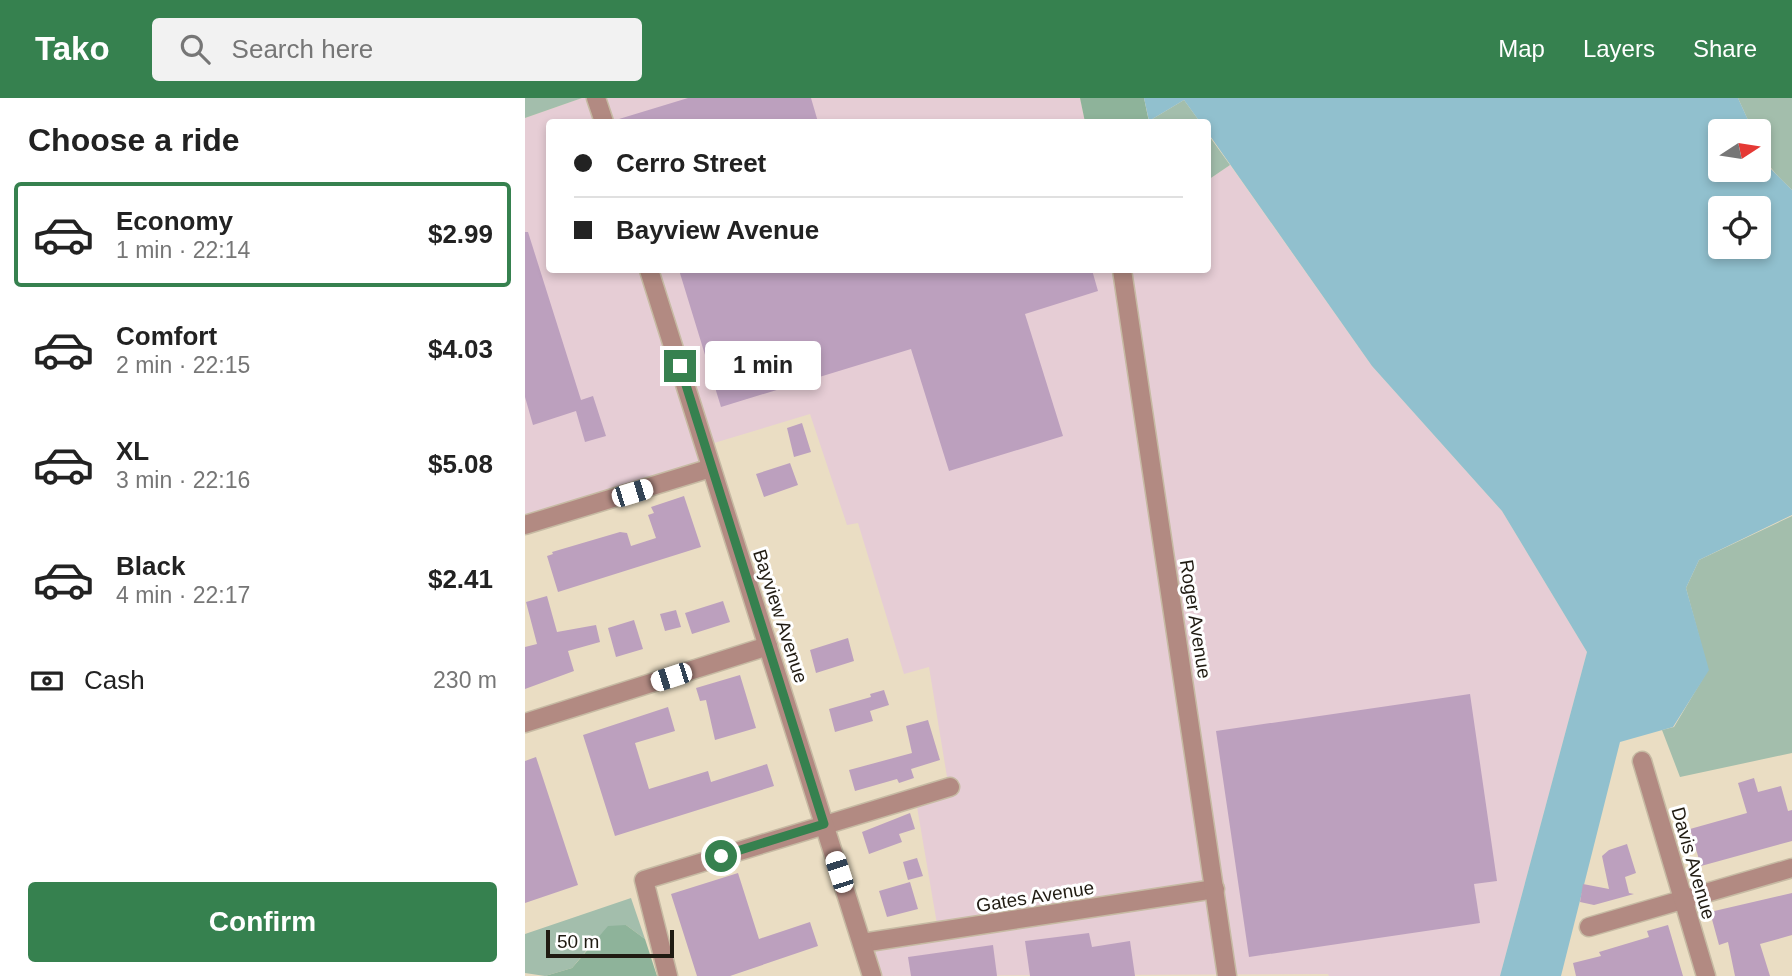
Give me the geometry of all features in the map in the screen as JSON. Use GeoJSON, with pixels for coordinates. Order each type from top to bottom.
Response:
{"type":"FeatureCollection","features":[{"type":"Feature","properties":{"kind":"street"},"geometry":{"type":"LineString","coordinates":[[596,98],[603,119]]}},
{"type":"Feature","properties":{"kind":"street","name":"Bayview Avenue"},"geometry":{"type":"LineString","coordinates":[[650,273],[872,976]]}},
{"type":"Feature","properties":{"kind":"street","name":"Roger Avenue"},"geometry":{"type":"LineString","coordinates":[[1122,273],[1227,976]]}},
{"type":"Feature","properties":{"kind":"street"},"geometry":{"type":"LineString","coordinates":[[525,525],[712,468]]}},
{"type":"Feature","properties":{"kind":"street"},"geometry":{"type":"LineString","coordinates":[[525,723],[768,646]]}},
{"type":"Feature","properties":{"kind":"street","name":"Davis Avenue"},"geometry":{"type":"LineString","coordinates":[[1642,761],[1706,976]]}},
{"type":"Feature","properties":{"kind":"street"},"geometry":{"type":"LineString","coordinates":[[669,976],[644,880],[950,787]]}},
{"type":"Feature","properties":{"kind":"street"},"geometry":{"type":"LineString","coordinates":[[1589,927],[1792,868]]}},
{"type":"Feature","properties":{"kind":"street","name":"Gates Avenue"},"geometry":{"type":"LineString","coordinates":[[862,943],[1215,889]]}},
{"type":"Feature","properties":{"kind":"shaded area"},"geometry":{"type":"Polygon","coordinates":[[[582,98],[1080,98],[1084,119],[546,119],[546,273],[1211,273],[1211,178],[1230,165],[1372,366],[1502,511],[1587,652],[1500,976],[870,976],[858,942],[938,930],[915,795],[948,783],[929,667],[904,674],[858,523],[847,525],[810,414],[704,446],[710,465],[525,523],[525,118],[582,98]]]}},
{"type":"Feature","properties":{"kind":"green space"},"geometry":{"type":"Polygon","coordinates":[[[525,98],[582,98],[525,118],[525,98]]]}},
{"type":"Feature","properties":{"kind":"green space"},"geometry":{"type":"Polygon","coordinates":[[[1080,98],[1144,98],[1148,119],[1084,119],[1080,98]]]}},
{"type":"Feature","properties":{"kind":"green space"},"geometry":{"type":"Polygon","coordinates":[[[1738,98],[1792,98],[1792,190],[1771,168],[1771,119],[1748,119],[1738,98]]]}},
{"type":"Feature","properties":{"kind":"green space"},"geometry":{"type":"Polygon","coordinates":[[[1184,100],[1198,119],[1152,119],[1184,100]]]}},
{"type":"Feature","properties":{"kind":"green space"},"geometry":{"type":"Polygon","coordinates":[[[1211,139],[1230,165],[1211,178],[1211,139]]]}},
{"type":"Feature","properties":{"kind":"green space"},"geometry":{"type":"Polygon","coordinates":[[[1792,516],[1792,753],[1680,777],[1662,730],[1674,727],[1708,670],[1686,588],[1699,560],[1792,516]]]}},
{"type":"Feature","properties":{"kind":"green space"},"geometry":{"type":"Polygon","coordinates":[[[631,898],[645,939],[626,925],[591,945],[572,968],[545,976],[525,973],[525,934],[631,898]]]}},
{"type":"Feature","properties":{"kind":"green space"},"geometry":{"type":"Polygon","coordinates":[[[626,925],[645,939],[657,976],[545,976],[572,968],[608,926],[626,925]]]}},
{"type":"Feature","properties":{"kind":"water"},"geometry":{"type":"Polygon","coordinates":[[[1144,98],[1738,98],[1748,119],[1708,119],[1708,182],[1771,182],[1771,169],[1792,190],[1792,515],[1699,560],[1686,588],[1709,670],[1673,727],[1620,742],[1561,976],[1500,976],[1587,652],[1502,511],[1372,366],[1211,137],[1211,119],[1198,119],[1184,100],[1149,119],[1144,98]]]}},
{"type":"Feature","properties":{"kind":"building"},"geometry":{"type":"Polygon","coordinates":[[[688,98],[811,98],[817,119],[619,119],[688,98]]]}},
{"type":"Feature","properties":{"kind":"building"},"geometry":{"type":"Polygon","coordinates":[[[525,232],[528,232],[581,400],[593,396],[606,436],[585,442],[576,411],[533,425],[525,397],[525,232]]]}},
{"type":"Feature","properties":{"kind":"building"},"geometry":{"type":"Polygon","coordinates":[[[680,273],[1093,273],[1098,291],[1025,314],[1063,436],[949,471],[911,349],[721,407],[680,273]]]}},
{"type":"Feature","properties":{"kind":"building"},"geometry":{"type":"Polygon","coordinates":[[[802,423],[811,452],[794,457],[787,428],[802,423]]]}},
{"type":"Feature","properties":{"kind":"building"},"geometry":{"type":"Polygon","coordinates":[[[790,463],[798,485],[764,497],[756,474],[790,463]]]}},
{"type":"Feature","properties":{"kind":"building"},"geometry":{"type":"Polygon","coordinates":[[[684,496],[701,547],[558,592],[547,556],[553,554],[552,552],[620,532],[627,533],[631,546],[656,538],[648,515],[654,513],[651,507],[684,496]]]}},
{"type":"Feature","properties":{"kind":"building"},"geometry":{"type":"Polygon","coordinates":[[[547,596],[557,632],[596,625],[600,642],[568,651],[574,671],[525,689],[525,647],[537,644],[526,602],[547,596]]]}},
{"type":"Feature","properties":{"kind":"building"},"geometry":{"type":"Polygon","coordinates":[[[723,601],[730,622],[692,634],[685,613],[723,601]]]}},
{"type":"Feature","properties":{"kind":"building"},"geometry":{"type":"Polygon","coordinates":[[[676,610],[681,627],[665,631],[660,614],[676,610]]]}},
{"type":"Feature","properties":{"kind":"building"},"geometry":{"type":"Polygon","coordinates":[[[634,620],[643,649],[616,657],[608,628],[634,620]]]}},
{"type":"Feature","properties":{"kind":"building"},"geometry":{"type":"Polygon","coordinates":[[[848,638],[854,661],[816,673],[810,650],[848,638]]]}},
{"type":"Feature","properties":{"kind":"building"},"geometry":{"type":"Polygon","coordinates":[[[740,675],[756,728],[715,740],[706,700],[700,701],[696,688],[740,675]]]}},
{"type":"Feature","properties":{"kind":"building"},"geometry":{"type":"Polygon","coordinates":[[[884,690],[889,705],[870,711],[873,721],[835,732],[829,709],[871,697],[870,694],[884,690]]]}},
{"type":"Feature","properties":{"kind":"building"},"geometry":{"type":"Polygon","coordinates":[[[1470,694],[1497,881],[1474,884],[1480,923],[1249,957],[1216,731],[1470,694]]]}},
{"type":"Feature","properties":{"kind":"building"},"geometry":{"type":"Polygon","coordinates":[[[668,707],[675,731],[635,743],[649,789],[708,771],[711,782],[767,764],[774,786],[615,836],[583,735],[668,707]]]}},
{"type":"Feature","properties":{"kind":"building"},"geometry":{"type":"Polygon","coordinates":[[[928,720],[940,760],[911,769],[914,778],[899,783],[897,779],[855,791],[849,770],[912,753],[906,726],[928,720]]]}},
{"type":"Feature","properties":{"kind":"building"},"geometry":{"type":"Polygon","coordinates":[[[536,757],[578,885],[525,903],[525,761],[536,757]]]}},
{"type":"Feature","properties":{"kind":"building"},"geometry":{"type":"Polygon","coordinates":[[[1754,778],[1758,792],[1781,786],[1788,811],[1792,810],[1792,841],[1701,866],[1690,829],[1747,813],[1738,783],[1754,778]]]}},
{"type":"Feature","properties":{"kind":"building"},"geometry":{"type":"Polygon","coordinates":[[[910,813],[915,829],[899,834],[902,842],[869,854],[862,832],[910,813]]]}},
{"type":"Feature","properties":{"kind":"building"},"geometry":{"type":"Polygon","coordinates":[[[1627,844],[1636,873],[1625,877],[1629,893],[1634,894],[1594,905],[1580,902],[1583,884],[1609,889],[1602,856],[1609,850],[1627,844]]]}},
{"type":"Feature","properties":{"kind":"building"},"geometry":{"type":"Polygon","coordinates":[[[917,858],[923,876],[908,880],[903,862],[917,858]]]}},
{"type":"Feature","properties":{"kind":"building"},"geometry":{"type":"Polygon","coordinates":[[[738,873],[759,939],[810,922],[818,946],[730,976],[697,976],[671,894],[738,873]]]}},
{"type":"Feature","properties":{"kind":"building"},"geometry":{"type":"Polygon","coordinates":[[[910,882],[918,909],[887,917],[879,891],[910,882]]]}},
{"type":"Feature","properties":{"kind":"building"},"geometry":{"type":"Polygon","coordinates":[[[1792,893],[1792,935],[1760,944],[1770,976],[1735,976],[1728,942],[1719,945],[1710,912],[1792,893]]]}},
{"type":"Feature","properties":{"kind":"building"},"geometry":{"type":"Polygon","coordinates":[[[1668,925],[1683,976],[1576,976],[1573,963],[1601,956],[1599,952],[1649,937],[1647,931],[1668,925]]]}},
{"type":"Feature","properties":{"kind":"building"},"geometry":{"type":"Polygon","coordinates":[[[1089,933],[1092,947],[1130,941],[1135,976],[1030,976],[1025,941],[1089,933]]]}},
{"type":"Feature","properties":{"kind":"building"},"geometry":{"type":"Polygon","coordinates":[[[993,945],[997,976],[911,976],[908,957],[993,945]]]}},
{"type":"Feature","properties":{"kind":"route"},"geometry":{"type":"LineString","coordinates":[[680,366],[824,824],[721,856]]}}]}
